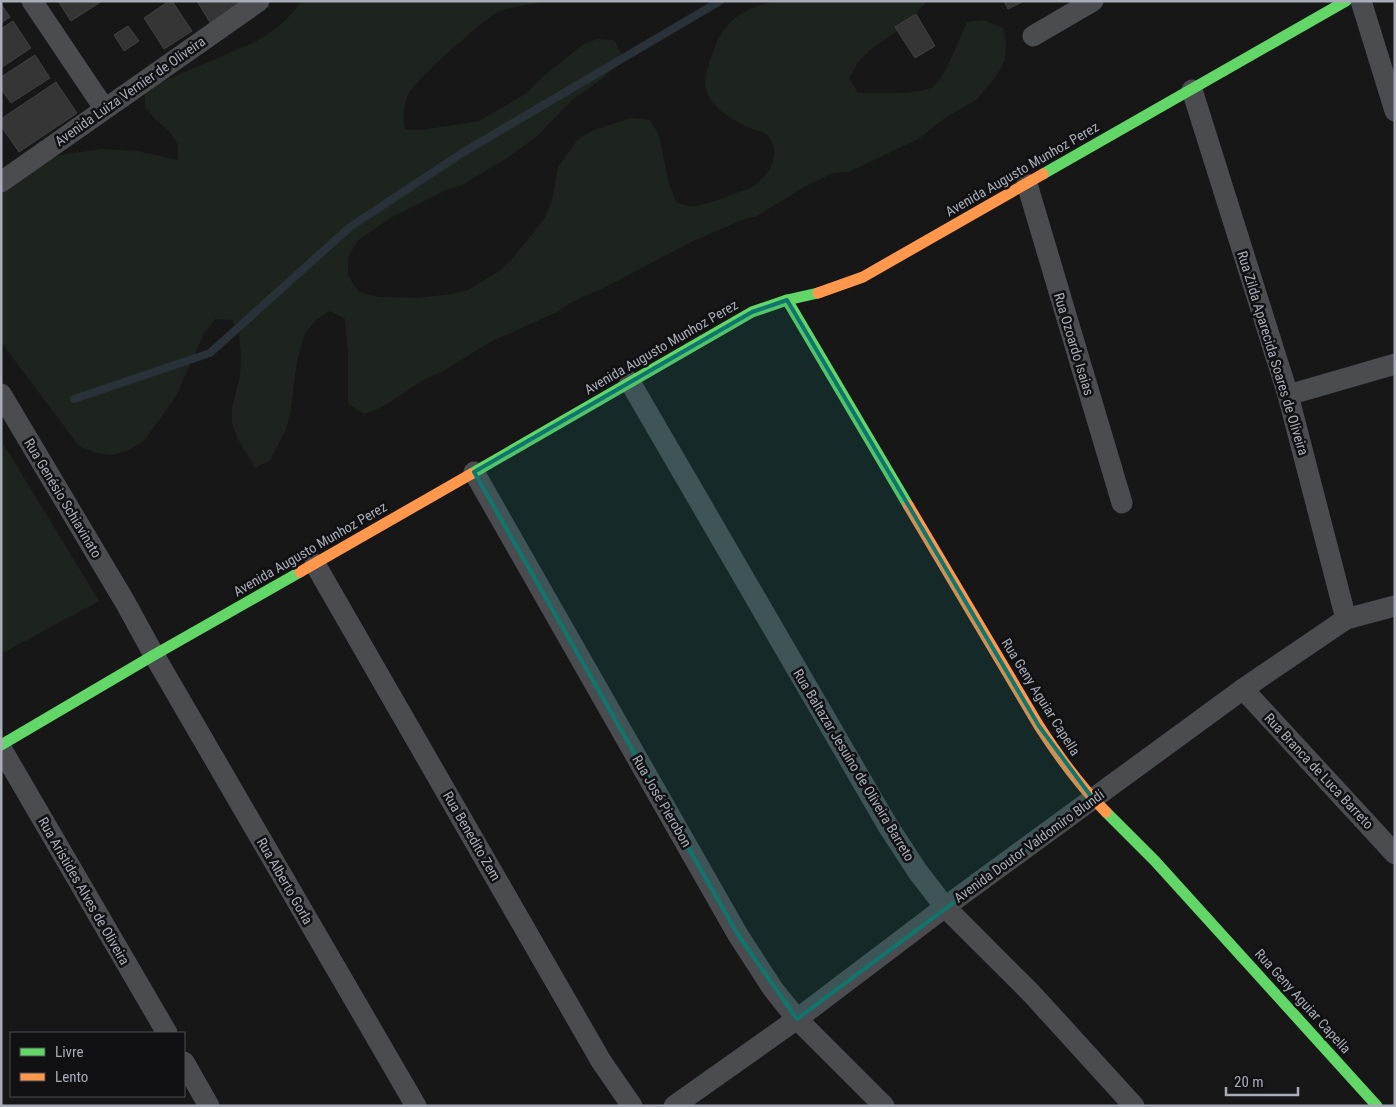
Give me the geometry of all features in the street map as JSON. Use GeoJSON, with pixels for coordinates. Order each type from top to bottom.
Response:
{"type":"FeatureCollection","features":[{"type":"Feature","properties":{"kind":"street"},"geometry":{"type":"LineString","coordinates":[[32,1],[104,108]]}},
{"type":"Feature","properties":{"kind":"street","name":"Avenida Luiza Vernier de Oliveira"},"geometry":{"type":"LineString","coordinates":[[1,182],[259,1]]}},
{"type":"Feature","properties":{"kind":"street"},"geometry":{"type":"LineString","coordinates":[[1033,36],[1093,1]]}},
{"type":"Feature","properties":{"kind":"street","name":"Avenida Augusto Munhoz Perez"},"geometry":{"type":"LineString","coordinates":[[1,747],[154,655],[752,312],[787,300],[827,292],[863,277],[1346,1]]}},
{"type":"Feature","properties":{"kind":"street"},"geometry":{"type":"LineString","coordinates":[[1361,1],[1395,111]]}},
{"type":"Feature","properties":{"kind":"street","name":"Rua Zilda Aparecida Soares de Oliveira"},"geometry":{"type":"LineString","coordinates":[[1192,90],[1288,395],[1346,619]]}},
{"type":"Feature","properties":{"kind":"street","name":"Rua Ozoardo Isaias"},"geometry":{"type":"LineString","coordinates":[[1027,184],[1122,503]]}},
{"type":"Feature","properties":{"kind":"street","name":"Rua Geny Aguiar Capella"},"geometry":{"type":"LineString","coordinates":[[787,300],[1039,726],[1061,760],[1093,799],[1155,861],[1377,1106]]}},
{"type":"Feature","properties":{"kind":"street"},"geometry":{"type":"LineString","coordinates":[[1288,395],[1395,364]]}},
{"type":"Feature","properties":{"kind":"street","name":"Rua Baltazar Jesuíno de Oliveira Barreto"},"geometry":{"type":"LineString","coordinates":[[630,382],[888,826],[918,872],[945,907],[1032,994],[1134,1106]]}},
{"type":"Feature","properties":{"kind":"street","name":"Rua Genésio Schiavinato"},"geometry":{"type":"LineString","coordinates":[[1,394],[126,602],[154,655]]}},
{"type":"Feature","properties":{"kind":"street","name":"Rua José Pierobon"},"geometry":{"type":"LineString","coordinates":[[474,472],[738,935],[773,989],[797,1018],[884,1106]]}},
{"type":"Feature","properties":{"kind":"street","name":"Rua Benedito Zem"},"geometry":{"type":"LineString","coordinates":[[315,564],[601,1061],[632,1106]]}},
{"type":"Feature","properties":{"kind":"street","name":"Avenida Doutor Valdomiro Blundi"},"geometry":{"type":"LineString","coordinates":[[674,1106],[797,1018],[1243,689],[1346,619],[1395,606]]}},
{"type":"Feature","properties":{"kind":"street","name":"Rua Alberto Gorla"},"geometry":{"type":"LineString","coordinates":[[154,655],[416,1106]]}},
{"type":"Feature","properties":{"kind":"street","name":"Rua Branca de Luca Barreto"},"geometry":{"type":"LineString","coordinates":[[1243,689],[1395,854]]}},
{"type":"Feature","properties":{"kind":"street","name":"Rua Aristides Alves de Oliveira"},"geometry":{"type":"LineString","coordinates":[[1,747],[166,1032]]}},
{"type":"Feature","properties":{"kind":"street"},"geometry":{"type":"LineString","coordinates":[[185,1064],[209,1106]]}},
{"type":"Feature","properties":{"kind":"highlighted area"},"geometry":{"type":"Polygon","coordinates":[[[787,300],[1039,726],[1093,799],[797,1019],[738,935],[474,472],[752,312],[787,300]]]}},
{"type":"Feature","properties":{"kind":"shaded area"},"geometry":{"type":"Polygon","coordinates":[[[301,1],[547,1],[498,12],[450,51],[422,78],[408,95],[404,112],[405,130],[422,130],[479,121],[527,93],[539,80],[582,45],[597,39],[614,40],[622,54],[614,68],[602,79],[572,100],[536,137],[507,158],[462,185],[446,190],[392,217],[357,241],[348,258],[348,276],[359,292],[379,297],[418,298],[451,294],[468,290],[501,270],[545,218],[552,200],[558,167],[578,139],[594,130],[631,118],[650,120],[659,135],[669,184],[677,203],[688,206],[707,204],[757,183],[764,177],[773,161],[774,150],[771,141],[762,132],[737,122],[719,109],[707,92],[705,80],[720,35],[732,21],[748,10],[775,1],[927,1],[903,27],[870,50],[858,62],[849,78],[858,93],[910,92],[929,89],[939,80],[967,22],[984,20],[1003,28],[1006,44],[1005,60],[997,75],[976,100],[945,118],[918,139],[849,172],[833,173],[802,188],[757,216],[742,220],[691,242],[602,289],[570,303],[557,312],[490,342],[442,372],[427,378],[382,407],[364,414],[348,404],[348,353],[345,319],[330,311],[316,320],[305,333],[297,361],[290,416],[285,431],[270,460],[255,468],[238,439],[232,424],[232,408],[240,376],[241,357],[239,333],[232,320],[215,319],[204,334],[175,398],[143,442],[127,451],[111,455],[95,453],[79,446],[1,342],[1,192],[43,161],[61,155],[102,149],[137,151],[178,160],[178,144],[168,130],[145,107],[145,89],[255,42],[281,24],[301,1]]]}},
{"type":"Feature","properties":{"kind":"shaded area"},"geometry":{"type":"Polygon","coordinates":[[[1,440],[99,601],[1,654],[1,440]]]}},
{"type":"Feature","properties":{"kind":"building"},"geometry":{"type":"Polygon","coordinates":[[[58,1],[102,1],[71,21],[58,1]]]}},
{"type":"Feature","properties":{"kind":"building"},"geometry":{"type":"Polygon","coordinates":[[[169,1],[172,1],[192,31],[164,49],[144,18],[169,1]]]}},
{"type":"Feature","properties":{"kind":"building"},"geometry":{"type":"Polygon","coordinates":[[[197,1],[247,1],[211,24],[197,1]]]}},
{"type":"Feature","properties":{"kind":"building"},"geometry":{"type":"Polygon","coordinates":[[[1004,1],[1024,1],[1008,9],[1004,1]]]}},
{"type":"Feature","properties":{"kind":"building"},"geometry":{"type":"Polygon","coordinates":[[[1,4],[10,17],[1,23],[1,4]]]}},
{"type":"Feature","properties":{"kind":"building"},"geometry":{"type":"Polygon","coordinates":[[[916,14],[935,46],[915,58],[895,27],[916,14]]]}},
{"type":"Feature","properties":{"kind":"building"},"geometry":{"type":"Polygon","coordinates":[[[13,21],[31,48],[1,68],[1,29],[13,21]]]}},
{"type":"Feature","properties":{"kind":"building"},"geometry":{"type":"Polygon","coordinates":[[[128,26],[139,41],[124,51],[114,35],[128,26]]]}},
{"type":"Feature","properties":{"kind":"building"},"geometry":{"type":"Polygon","coordinates":[[[35,55],[50,78],[11,103],[1,89],[1,77],[35,55]]]}},
{"type":"Feature","properties":{"kind":"building"},"geometry":{"type":"Polygon","coordinates":[[[56,82],[77,113],[19,152],[1,126],[1,119],[56,82]]]}},
{"type":"Feature","properties":{"kind":"waterway"},"geometry":{"type":"LineString","coordinates":[[74,399],[210,353],[350,227],[462,153],[720,1]]}},
{"type":"Feature","properties":{"kind":"traffic: fast"},"geometry":{"type":"LineString","coordinates":[[1043,174],[1346,1]]}},
{"type":"Feature","properties":{"kind":"traffic: fast"},"geometry":{"type":"LineString","coordinates":[[471,474],[752,312],[787,300],[818,293]]}},
{"type":"Feature","properties":{"kind":"traffic: fast"},"geometry":{"type":"LineString","coordinates":[[787,300],[908,505]]}},
{"type":"Feature","properties":{"kind":"traffic: fast"},"geometry":{"type":"LineString","coordinates":[[1,745],[300,572]]}},
{"type":"Feature","properties":{"kind":"traffic: fast"},"geometry":{"type":"LineString","coordinates":[[1106,812],[1155,861],[1377,1106]]}},
{"type":"Feature","properties":{"kind":"traffic: slow"},"geometry":{"type":"LineString","coordinates":[[818,293],[863,277],[1043,174]]}},
{"type":"Feature","properties":{"kind":"traffic: slow"},"geometry":{"type":"LineString","coordinates":[[300,572],[471,474]]}},
{"type":"Feature","properties":{"kind":"traffic: slow"},"geometry":{"type":"LineString","coordinates":[[908,505],[1039,726],[1070,771],[1106,812]]}}]}
